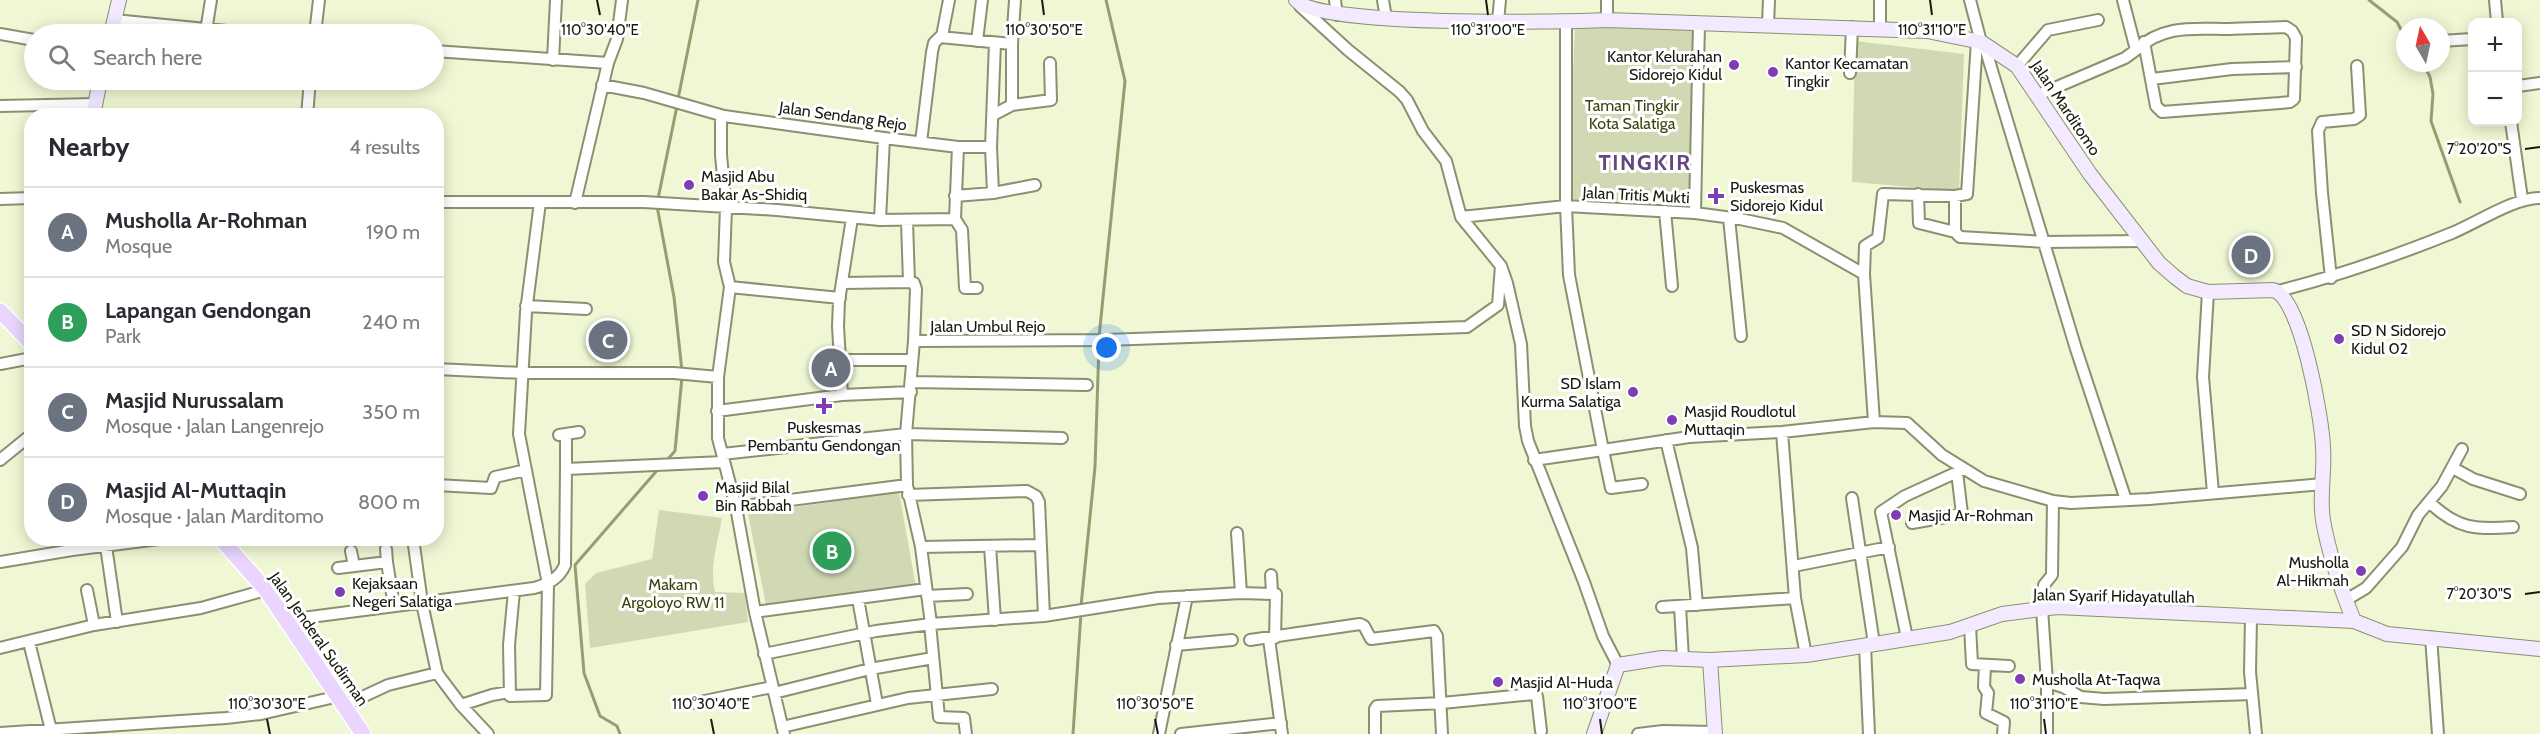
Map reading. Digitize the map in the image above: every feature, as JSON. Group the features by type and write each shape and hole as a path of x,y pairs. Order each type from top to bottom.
{"main road":[{"path":"0,311 24,336"},
{"name":"Jalan Jenderal Sudirman","path":"227,546 266,591 287,620 363,734"}],"street":[{"path":"113,24 119,0"},
{"path":"207,24 211,0"},
{"path":"316,24 319,0"},
{"path":"553,60 556,0"},
{"path":"575,203 602,85 617,39 622,0"},
{"path":"921,142 932,52 934,43 942,36 949,0"},
{"path":"977,41 982,0"},
{"path":"1012,105 1015,0"},
{"path":"1335,0 1337,15"},
{"path":"1383,0 1386,18"},
{"path":"1498,21 1500,0"},
{"path":"1606,0 1606,20"},
{"path":"1768,24 1769,0"},
{"path":"1880,0 1880,28"},
{"path":"1970,0 1980,42 2126,500"},
{"path":"2038,95 2125,58 2140,46 2161,33 2182,28 2286,27 2296,38 2294,99 2280,103 2162,112 2156,106 2152,79 2140,46 2123,0"},
{"path":"2494,0 2496,18"},
{"path":"1298,3 1407,100 1423,131 1446,161 1461,217 1501,266 1521,344 1525,426 1534,460 1584,582 1603,636 1618,665 1594,734"},
{"name":"Jalan Marditomo","path":"1298,3 1337,15 1386,18 1566,22 1606,20 1880,28 1927,31 1980,42 2017,66 2090,174 2159,263 2175,277 2187,286 2208,292 2278,291"},
{"path":"114,20 147,24"},
{"path":"2017,66 2048,30 2098,20"},
{"path":"1566,22 1566,206 1569,275 1610,488 1642,484"},
{"path":"1695,213 1699,23"},
{"path":"1850,73 1852,27"},
{"path":"0,34 24,38"},
{"path":"942,36 1012,44"},
{"path":"2450,40 2468,39"},
{"path":"1874,422 1864,274 1865,246 1878,238 1882,195 1887,193 1955,196 1967,194 1980,42"},
{"path":"993,193 991,147 995,43"},
{"path":"444,52 608,63"},
{"path":"993,115 1012,105 1051,99 1050,63"},
{"path":"2331,278 2318,131 2322,122 2354,119 2360,115 2357,66"},
{"path":"2152,79 2232,69 2296,67"},
{"path":"2522,85 2540,83"},
{"name":"Jalan Sendang Rejo","path":"602,85 644,93 724,116 958,147 991,147"},
{"path":"94,108 98,90"},
{"path":"308,108 309,90"},
{"path":"0,106 47,108"},
{"path":"724,116 721,121 721,155 726,208 724,262 730,287 718,377 718,438 736,507 755,612 783,730 877,704 992,690"},
{"path":"2512,126 2522,200"},
{"path":"880,220 884,138"},
{"path":"958,147 955,219 962,230 965,288 977,288"},
{"path":"955,196 993,193 1035,185"},
{"path":"1918,194 1919,223 1955,232 1960,237 2045,242 2143,241"},
{"path":"1955,196 1955,232"},
{"path":"0,199 24,198"},
{"path":"2278,291 2331,278 2478,222 2522,200 2540,198"},
{"path":"444,202 644,202 777,210 880,220 955,219"},
{"path":"514,591 509,645 510,696 546,695 548,584 519,434 526,306 540,202"},
{"name":"Jalan Tritis Mukti","path":"1461,217 1566,206 1695,213 1783,228 1864,274"},
{"path":"1665,211 1672,286"},
{"path":"843,395 838,326 852,218"},
{"path":"1729,218 1742,336"},
{"path":"907,221 909,282"},
{"name":"Jalan Umbul Rejo","path":"966,734 964,718 940,718 921,547 908,490 906,434 914,341 1106,340 1467,327 1498,304 1501,266"},
{"path":"843,283 914,283 916,289 914,341"},
{"path":"730,287 840,298"},
{"path":"2278,291 2287,299 2298,325 2309,369 2321,429 2323,518 2354,621"},
{"path":"2208,292 2203,377 2212,493"},
{"path":"526,306 586,309"},
{"path":"0,364 24,360"},
{"path":"840,360 912,360"},
{"path":"444,369 523,373 674,373 718,377"},
{"path":"717,411 911,387 1087,385"},
{"path":"1534,460 1666,440 1782,432 1874,422 1907,423 1960,471 1984,481 2054,501 2072,503 2126,500 2323,484"},
{"path":"287,620 514,591 548,584 562,572 565,566 566,468 562,435 579,432"},
{"path":"1782,432 1796,598 1806,655"},
{"path":"566,468 676,464 906,434 1062,438"},
{"path":"0,460 24,440"},
{"path":"1666,440 1692,548 1697,605"},
{"path":"2346,600 2366,588 2402,547 2418,515 2430,503 2453,468 2462,449"},
{"path":"2453,468 2473,479 2520,494"},
{"path":"444,485 491,488 495,477 526,470"},
{"path":"1912,523 1962,514 1960,471"},
{"path":"1907,638 1882,510 1905,496 1960,471"},
{"path":"736,507 908,490 1027,491 1033,493 1039,502 1044,616"},
{"path":"1852,498 1870,645 1869,734"},
{"path":"2047,734 2047,682 2042,609 2044,585 2052,575 2054,501"},
{"path":"2430,503 2444,516 2458,524 2486,529 2513,527"},
{"path":"1237,533 1241,593"},
{"path":"921,547 1041,545"},
{"path":"0,562 106,546 117,622"},
{"path":"414,546 422,603 437,673 461,705 488,734"},
{"path":"990,546 994,620"},
{"path":"1794,566 1888,547"},
{"path":"386,549 394,606"},
{"path":"351,551 354,566"},
{"path":"338,568 387,561"},
{"path":"1271,575 1272,593"},
{"path":"87,590 94,625"},
{"path":"0,648 94,625 201,608 266,591"},
{"path":"755,612 927,593 967,594"},
{"path":"764,654 930,624 1044,616 1188,596 1272,593 1277,597 1272,638 1282,729 1181,734"},
{"path":"1159,734 1188,596"},
{"path":"1662,607 1796,598"},
{"path":"858,599 877,704"},
{"path":"1680,606 1683,659"},
{"name":"Jalan Syarif Hidayatullah","path":"1618,665 1645,660 1710,660 1806,655 1970,626 2002,614 2057,607 2354,621 2387,634 2540,649"},
{"path":"2250,617 2252,694 2256,734"},
{"path":"1250,640 1360,624 1364,626 1372,639 1434,632 1437,636 1442,734"},
{"path":"1970,626 1971,663 2009,666"},
{"path":"2431,637 2438,734"},
{"path":"1176,645 1232,640"},
{"path":"29,642 52,732"},
{"path":"695,703 933,658"},
{"path":"1638,734 1663,731 1715,733 1710,660"},
{"path":"1985,665 1984,687 1988,693 1986,713 2004,722 2003,734"},
{"path":"0,733 52,732 261,714 339,701 388,685 437,673"},
{"path":"2047,682 2063,687 2081,697 2104,699 2252,694"},
{"path":"461,705 510,692"},
{"path":"1375,734 1376,706 1442,704 1536,694 1541,731"},
{"path":"194,721 195,734"}],"green space":[{"name":"Taman Tingkir Kota Salatiga","path":"1575,25 1696,29 1689,203 1568,199"},
{"path":"1855,41 1964,54 1959,191 1852,182"},
{"path":"899,492 916,587 767,610 748,514"},
{"name":"Makam Argoloyo RW 11","path":"659,510 722,518 713,573 715,592 745,593 748,622 590,648 585,584 596,573 652,559"}],"waterway":[{"path":"678,99 698,0"},
{"path":"1099,337 1125,81 1106,0"},
{"path":"2369,0 2396,21"},
{"path":"2428,72 2433,94 2431,121 2460,202"},
{"path":"658,199 677,106"},
{"path":"657,206 674,297 682,371"},
{"path":"1081,606 1095,467 1099,344"},
{"path":"667,460 675,451 682,377"},
{"path":"620,734 617,726 600,716 584,673 575,565 660,467"},
{"path":"1073,734 1081,613"}],"place":[{"name":"Kantor Kelurahan Sidorejo Kidul","path":"1734,65"},
{"name":"Kantor Kecamatan Tingkir","path":"1773,72"},
{"name":"Masjid Abu Bakar As-Shidiq","path":"689,185"},
{"name":"Puskesmas Sidorejo Kidul","path":"1716,196"},
{"name":"Masjid Al-Muttaqin","path":"2251,255"},
{"name":"SD N Sidorejo Kidul 02","path":"2339,339"},
{"name":"Masjid Nurussalam","path":"608,340"},
{"name":"Musholla Ar-Rohman","path":"831,368"},
{"name":"SD Islam Kurma Salatiga","path":"1633,392"},
{"name":"Puskesmas Pembantu Gendongan","path":"824,406"},
{"name":"Masjid Roudlotul Muttaqin","path":"1672,420"},
{"name":"Masjid Bilal Bin Rabbah","path":"703,496"},
{"name":"Masjid Ar-Rohman","path":"1896,515"},
{"name":"Lapangan Gendongan","path":"832,551"},
{"name":"Musholla Al-Hikmah","path":"2361,571"},
{"name":"Kejaksaan Negeri Salatiga","path":"340,592"},
{"name":"Musholla At-Taqwa","path":"2020,679"},
{"name":"Masjid Al-Huda","path":"1498,682"}],"district":[{"name":"TINGKIR","path":"1645,162"}]}
